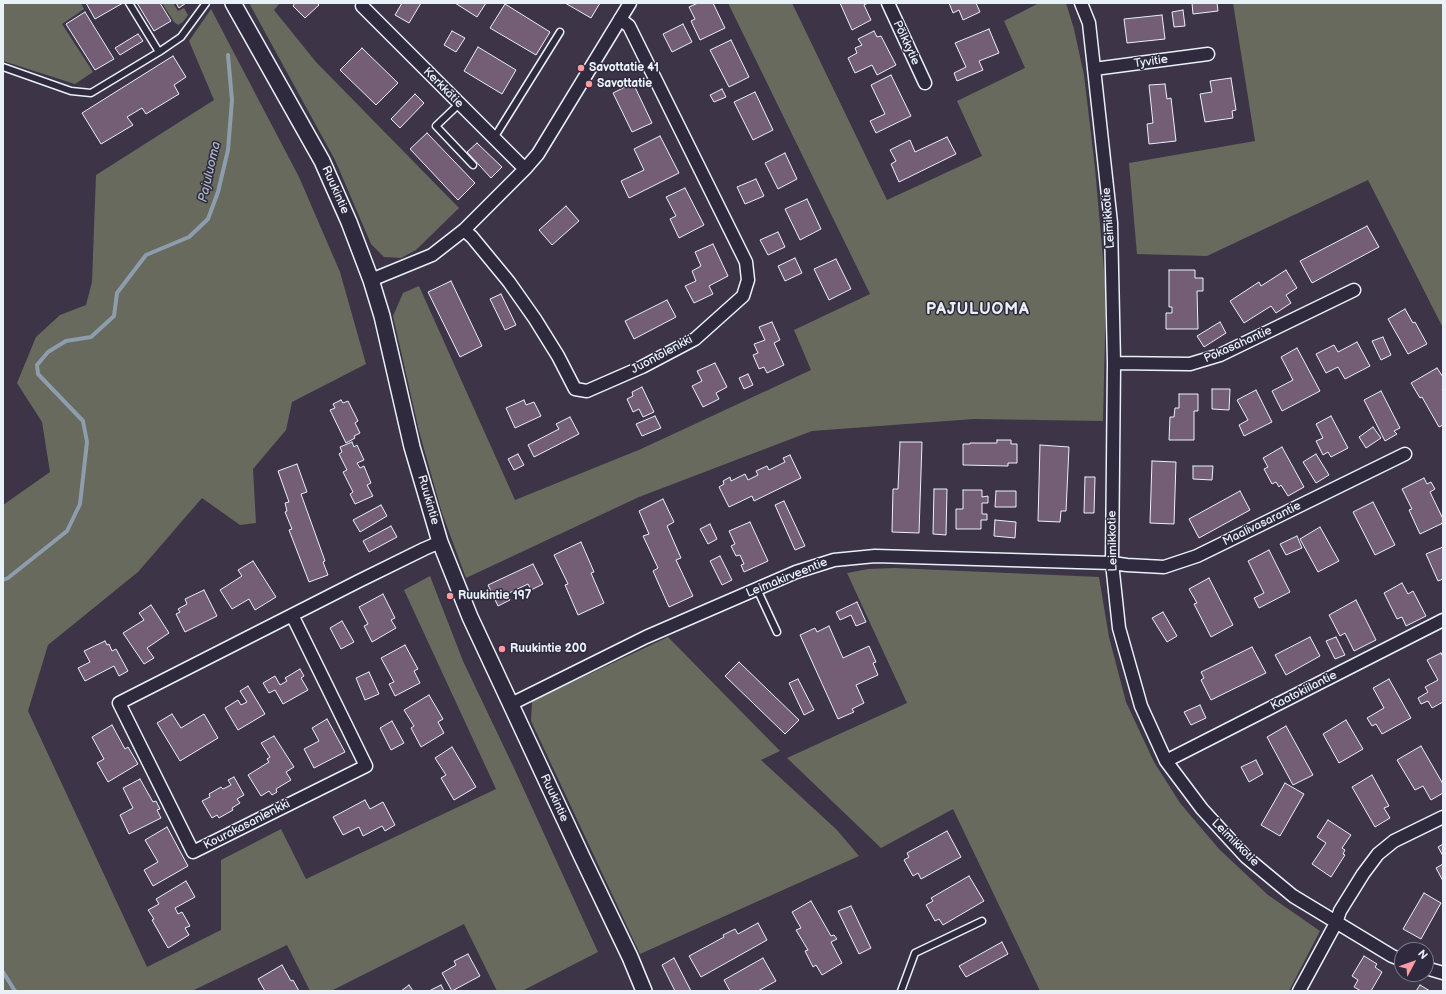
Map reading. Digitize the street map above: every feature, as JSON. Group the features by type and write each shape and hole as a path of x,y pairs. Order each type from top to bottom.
{"street":[{"name":"Ruukintie","path":"233,3 322,160 349,222 371,280 382,316 412,447 440,542 470,617 630,956 644,991"},
{"path":"371,280 432,255 464,230 524,169 538,154 630,3"},
{"name":"Pölkkytie","path":"888,3 925,83"},
{"name":"Leimikkotie","path":"1082,3 1089,23 1112,223 1114,363 1112,563 1119,628 1141,706 1166,761 1202,809 1246,857 1293,896 1394,957"},
{"name":"Kerkkätie","path":"362,6 524,169"},
{"name":"Juontolenkki","path":"464,230 472,237 509,282 535,319 558,356 575,388 587,391 642,367 694,339 743,296 748,280 746,262 629,26 620,19"},
{"name":"Tyvitie","path":"1094,69 1208,54"},
{"name":"Pokasahantie","path":"1114,363 1190,364 1220,355 1354,290"},
{"name":"Maalivasarantie","path":"1112,563 1164,567 1197,556 1405,454"},
{"name":"Kourakasanlenkki","path":"292,616 366,766 193,852 119,703 292,616 440,542"},
{"name":"Leimakirveentie","path":"510,704 646,638 796,572 834,560 875,556 1112,563"},
{"name":"Kaatokiilantie","path":"1166,761 1443,620"},
{"path":"1299,991 1336,923 1340,911 1363,874 1378,854 1394,841 1443,817"}],"lane":[{"path":"129,3 159,52"},
{"path":"3,67 71,91 91,93 181,37 206,3"},
{"path":"494,138 560,32"},
{"path":"459,104 436,126 473,165"},
{"path":"757,589 777,632"},
{"path":"900,991 916,953 982,921"}],"green space":[{"path":"3,3 81,3 84,9 62,24 93,72 75,84 3,61"},
{"path":"162,3 173,3 178,11 184,8 188,15 183,22 178,25 174,22"},
{"path":"249,3 280,3 274,10 316,62 459,208 416,250 401,258 384,257 371,244 335,160"},
{"path":"728,3 792,3 887,200 982,156 957,101 1025,68 1004,21 1039,3 1066,3 1074,29 1084,75 1095,168 1106,293 1103,421 974,419 812,431 639,497 466,578 442,513 419,431 393,316 403,293 419,286 515,500 641,449 811,370 794,330 870,294"},
{"path":"1233,3 1443,3 1443,328 1368,180 1207,256 1137,254 1129,163 1255,141"},
{"path":"211,9 299,177 340,272 366,364 292,402 286,430 253,469 256,523 240,525 202,498 138,572 48,645 28,711 147,967 221,930 221,860 281,829 306,879 496,789 404,590 430,576 463,661 514,768 598,952 522,991 497,991 464,924 331,991 310,991 287,945 192,991 3,991 3,505 50,472 42,422 17,383 36,337 60,315 86,305 92,282 96,175 214,100 189,41"},
{"path":"895,568 1099,577 1109,637 1126,702 1154,762 1180,803 1219,849 1268,895 1320,931 1289,991 1040,991 953,809 881,848 787,758 907,703 847,573 868,569"},
{"path":"668,637 780,751 761,760 837,830 859,856 640,954 531,721 532,701"}],"building":[{"path":"86,3 123,3 95,19"},
{"path":"137,3 160,3 171,21 154,31"},
{"path":"176,3 186,3 179,8"},
{"path":"295,3 317,3 319,5 305,18 293,6"},
{"path":"402,3 421,3 409,23 395,15"},
{"path":"455,3 486,3 477,17"},
{"path":"565,3 600,3 591,18"},
{"path":"698,3 713,3 725,28 700,40 691,21 695,19 689,7"},
{"path":"840,3 868,3 864,5 871,20 852,30"},
{"path":"949,3 976,3 980,12 963,20 959,10 953,13"},
{"path":"1192,3 1217,3 1218,11 1193,14"},
{"path":"505,4 550,32 536,55 490,28"},
{"path":"1183,10 1185,26 1174,27 1172,12"},
{"path":"85,12 114,59 95,70 66,24"},
{"path":"1162,15 1165,39 1127,43 1124,19"},
{"path":"683,24 692,42 672,52 663,34"},
{"path":"989,29 999,53 979,61 983,70 957,81 954,73 966,67 955,43"},
{"path":"452,31 465,38 456,52 444,45"},
{"path":"874,31 877,37 881,36 896,65 877,75 872,65 855,73 848,58 857,53 855,48 862,45 858,39"},
{"path":"138,34 143,41 120,55 115,48"},
{"path":"731,40 749,77 729,87 710,50"},
{"path":"478,47 516,70 502,94 464,71"},
{"path":"362,48 398,83 376,105 340,70"},
{"path":"173,56 186,77 174,85 179,94 146,114 142,108 127,117 133,125 101,144 82,113"},
{"path":"891,75 911,116 876,133 870,121 885,114 871,85"},
{"path":"1231,78 1236,110 1232,111 1233,118 1205,122 1200,94 1212,92 1210,81"},
{"path":"633,83 652,123 632,132 613,93"},
{"path":"1165,84 1167,99 1171,98 1176,141 1149,144 1147,124 1153,123 1149,85"},
{"path":"722,89 726,97 714,102 710,95"},
{"path":"755,92 773,130 753,140 734,102"},
{"path":"415,94 424,103 400,128 391,119"},
{"path":"427,133 475,183 458,200 410,149"},
{"path":"660,136 679,173 629,198 621,181 644,170 634,149"},
{"path":"947,137 956,154 899,182 891,164 896,161 890,150 910,140 915,152"},
{"path":"477,143 502,167 491,178 467,152"},
{"path":"785,153 797,179 778,189 765,163"},
{"path":"756,179 764,196 745,204 737,187"},
{"path":"685,188 704,225 679,238 670,219 676,216 666,197"},
{"path":"807,199 821,229 800,240 785,209"},
{"path":"566,206 579,221 552,245 539,230"},
{"path":"1367,226 1379,247 1312,283 1300,261"},
{"path":"778,232 785,247 768,255 760,240"},
{"path":"713,244 728,276 709,286 713,294 694,303 685,286 696,281 692,271 701,266 695,252"},
{"path":"795,258 802,273 785,281 778,266"},
{"path":"836,259 851,289 829,300 814,269"},
{"path":"1169,270 1195,270 1195,278 1203,278 1203,291 1197,291 1198,329 1166,329 1166,313 1172,313 1172,307 1169,307"},
{"path":"1286,270 1297,288 1286,295 1291,303 1276,313 1271,306 1244,323 1230,301 1259,282 1261,286"},
{"path":"451,281 482,346 460,357 428,292"},
{"path":"501,294 516,325 505,330 490,299"},
{"path":"667,300 676,317 634,339 625,321"},
{"path":"1405,309 1413,323 1415,322 1427,344 1408,354 1388,319"},
{"path":"772,322 780,340 774,343 784,365 767,373 764,367 759,369 753,355 758,353 754,344 765,340 759,327"},
{"path":"1220,322 1226,333 1204,347 1197,336"},
{"path":"1383,337 1391,355 1381,360 1372,341"},
{"path":"1357,342 1370,366 1345,379 1338,367 1326,373 1316,354 1334,345 1338,352"},
{"path":"1297,348 1320,391 1282,411 1272,391 1293,380 1281,357"},
{"path":"715,363 727,387 716,393 719,399 703,407 692,386 702,381 697,371"},
{"path":"1437,368 1443,377 1443,425 1439,427 1422,397 1420,398 1411,383"},
{"path":"748,374 753,385 744,389 739,378"},
{"path":"642,387 654,412 643,417 639,409 633,412 627,399 633,396 632,392"},
{"path":"1212,389 1230,389 1229,410 1212,409"},
{"path":"1256,390 1272,422 1244,436 1239,425 1248,420 1237,400"},
{"path":"1381,391 1400,428 1394,431 1397,434 1385,441 1364,400"},
{"path":"1179,394 1198,394 1198,411 1194,411 1194,440 1169,440 1170,417 1174,417 1175,408 1179,408"},
{"path":"341,400 343,403 348,401 358,421 355,423 360,433 346,443 330,410 335,408 333,404"},
{"path":"524,400 526,405 534,402 541,416 515,428 506,408"},
{"path":"655,416 661,428 642,436 636,424"},
{"path":"1331,416 1348,448 1331,457 1328,452 1323,455 1316,441 1323,438 1316,424"},
{"path":"570,417 579,434 534,457 528,445 559,429 556,424"},
{"path":"1373,427 1381,438 1366,448 1359,437"},
{"path":"997,440 1011,440 1011,444 1017,444 1017,463 1008,463 1008,466 963,465 963,444 997,443"},
{"path":"352,442 354,447 357,445 364,460 357,463 360,468 364,466 371,483 367,485 373,496 355,504 350,494 353,492 343,472 347,470 339,454 342,452 340,447"},
{"path":"900,442 922,442 919,533 892,532 893,489 898,489"},
{"path":"1040,445 1069,447 1066,511 1061,511 1060,522 1038,521"},
{"path":"1282,447 1304,487 1288,496 1281,485 1279,487 1276,482 1272,484 1264,469 1268,467 1263,458"},
{"path":"518,454 524,465 514,470 508,459"},
{"path":"1316,454 1329,475 1316,483 1303,462"},
{"path":"790,455 801,478 754,501 752,496 729,507 719,487 724,484 723,481 730,477 731,481 745,474 748,480 758,475 756,471 767,466 769,470 785,462 783,458"},
{"path":"1152,461 1176,462 1174,524 1150,523"},
{"path":"297,464 307,492 301,494 325,561 323,562 328,575 309,582 289,530 292,529 285,512 287,511 285,503 289,502 278,471"},
{"path":"1193,466 1213,466 1212,480 1193,479"},
{"path":"1085,477 1095,477 1094,513 1084,513"},
{"path":"1424,478 1427,484 1431,482 1435,489 1430,492 1443,519 1443,523 1420,534 1409,510 1412,509 1402,489"},
{"path":"934,489 947,489 946,535 933,534"},
{"path":"963,490 982,490 982,497 988,496 988,503 982,503 982,514 987,514 987,520 981,520 981,529 956,529 956,509 963,509"},
{"path":"996,491 1016,491 1016,507 995,507"},
{"path":"1240,491 1250,510 1199,538 1189,519"},
{"path":"663,499 674,522 667,526 681,558 676,560 693,596 669,607 653,571 658,568 643,536 649,534 639,511"},
{"path":"784,501 805,546 795,550 775,505"},
{"path":"1373,502 1395,545 1375,555 1353,512"},
{"path":"381,505 387,516 360,532 353,520"},
{"path":"995,520 1016,522 1015,538 994,536"},
{"path":"750,522 768,561 744,572 741,565 744,564 740,555 736,556 731,546 735,544 729,531"},
{"path":"710,524 717,539 708,544 700,529"},
{"path":"391,526 397,537 369,552 363,541"},
{"path":"1320,527 1339,561 1318,572 1300,539"},
{"path":"1297,536 1302,548 1286,555 1280,544"},
{"path":"581,542 594,572 591,573 604,603 578,615 565,585 568,584 554,555"},
{"path":"1443,547 1443,579 1438,581 1426,554"},
{"path":"1269,550 1290,592 1259,608 1254,598 1264,593 1248,561"},
{"path":"720,556 732,580 722,585 710,561"},
{"path":"253,561 276,597 255,610 249,599 232,609 220,590 242,576 238,570"},
{"path":"533,564 543,584 531,590 528,584 507,594 510,600 498,606 488,585"},
{"path":"1209,578 1233,625 1211,637 1194,604 1197,603 1189,589"},
{"path":"1402,583 1408,594 1413,591 1426,616 1406,626 1402,617 1397,619 1384,593"},
{"path":"204,590 217,616 185,632 176,614 180,612 178,609 187,604 185,599"},
{"path":"383,594 395,618 391,620 396,628 372,642 364,626 368,624 359,607"},
{"path":"1356,600 1376,640 1354,651 1345,633 1340,636 1329,615"},
{"path":"857,602 866,622 856,626 851,615 840,620 836,612"},
{"path":"151,605 169,633 147,648 154,658 144,664 123,633 144,620 139,613"},
{"path":"1163,612 1177,636 1167,642 1152,618"},
{"path":"342,621 354,642 341,649 330,628"},
{"path":"829,626 843,658 869,646 876,662 873,663 878,675 856,685 864,703 852,709 854,712 838,719 800,635 815,628 817,632"},
{"path":"1310,637 1320,656 1286,675 1275,655"},
{"path":"1336,637 1345,655 1335,659 1326,641"},
{"path":"105,641 107,645 109,644 112,651 116,649 128,671 119,676 114,666 85,681 78,668 90,662 84,651"},
{"path":"405,645 418,669 414,671 420,683 395,696 389,684 394,682 381,658"},
{"path":"1252,647 1266,673 1211,700 1201,680 1204,678 1201,672"},
{"path":"1441,653 1443,657 1443,702 1432,708 1428,701 1421,704 1418,698 1428,692 1425,687 1438,680 1427,660"},
{"path":"739,662 799,720 785,734 725,676"},
{"path":"300,669 304,676 301,678 308,690 283,704 275,690 269,693 263,683 275,676 280,685 287,681 285,678"},
{"path":"369,672 379,694 365,700 356,678"},
{"path":"798,679 814,710 804,715 789,683"},
{"path":"1389,679 1411,718 1382,734 1376,724 1372,726 1367,718 1384,708 1373,688"},
{"path":"248,686 265,714 238,730 225,708 238,700 241,705 247,702 240,691"},
{"path":"429,695 443,719 438,722 444,733 421,747 411,728 414,726 404,710"},
{"path":"1200,705 1206,718 1191,725 1184,712"},
{"path":"172,714 181,728 204,714 218,738 180,761 157,723"},
{"path":"327,719 345,752 314,768 304,749 319,741 312,728"},
{"path":"1346,720 1363,749 1339,763 1323,734"},
{"path":"392,721 404,743 391,750 380,728"},
{"path":"112,725 125,749 128,747 138,764 108,782 97,763 104,759 92,737"},
{"path":"1286,726 1313,775 1293,785 1267,737"},
{"path":"274,736 294,767 286,772 291,780 276,789 277,792 272,795 269,791 261,796 248,775 269,762 267,759 270,757 261,743"},
{"path":"1421,746 1443,784 1443,793 1431,800 1423,786 1415,790 1397,760"},
{"path":"452,747 476,787 454,800 441,778 446,775 435,758"},
{"path":"1256,760 1263,774 1249,782 1241,767"},
{"path":"1372,775 1389,806 1384,808 1390,818 1375,827 1352,787"},
{"path":"234,777 244,795 237,799 240,803 232,808 233,810 219,818 217,815 212,818 202,801 210,797 209,794 221,787 223,789 231,785 228,780"},
{"path":"140,779 153,802 156,801 160,809 157,810 161,818 129,834 120,815 133,808 123,788"},
{"path":"1285,783 1304,794 1280,836 1261,825"},
{"path":"365,800 370,809 383,802 395,825 385,831 382,826 363,836 359,827 343,835 333,817"},
{"path":"1328,820 1351,835 1342,848 1345,850 1343,854 1345,855 1331,877 1312,864 1326,843 1317,837"},
{"path":"167,827 188,866 153,886 144,870 158,862 145,840"},
{"path":"947,831 961,857 921,879 918,873 913,876 904,860 909,857 907,853"},
{"path":"1443,844 1443,856 1438,847"},
{"path":"1443,864 1443,881 1436,868"},
{"path":"969,876 984,901 943,925 939,919 935,921 926,905 933,901 931,898"},
{"path":"186,881 195,897 175,908 178,914 182,912 190,926 185,928 189,935 168,948 148,910 159,904 156,899"},
{"path":"1424,893 1441,903 1421,939 1403,929"},
{"path":"811,901 831,936 834,935 837,939 831,942 842,963 822,975 816,965 813,967 805,951 808,950 796,930 801,928 792,912"},
{"path":"851,906 871,948 859,954 838,911"},
{"path":"758,923 767,940 701,977 689,956 724,937 723,935 735,929 738,934"},
{"path":"1002,942 1008,954 966,977 959,966"},
{"path":"468,954 480,976 452,991 442,973 456,965 454,961"},
{"path":"1364,956 1377,964 1375,967 1382,972 1371,991 1361,991 1354,987 1358,980 1352,976"},
{"path":"674,958 691,991 675,991 662,965"},
{"path":"763,958 776,981 758,991 730,991 724,980"},
{"path":"282,965 291,981 293,980 299,991 265,991 258,979"},
{"path":"409,985 413,991 401,991"},
{"path":"441,985 444,991 429,991"},
{"path":"1420,985 1430,991 1416,991"}],"waterway":[{"name":"Pajuluoma","path":"3,580 8,578 67,531 80,504 87,442 83,421 38,374 37,365 48,352 66,341 91,337 114,316 117,293 146,255 189,237 208,219 218,192 228,150 232,100 228,55"},
{"name":"Pajuluoma","path":"3,972 15,991"}],"place":[{"name":"Savottatie 41","path":"581,68"},
{"name":"Savottatie","path":"589,84"},
{"name":"Ruukintie 197","path":"450,596"},
{"name":"Ruukintie 200","path":"502,649"}],"district":[{"name":"PAJULUOMA","path":"978,310"}]}
